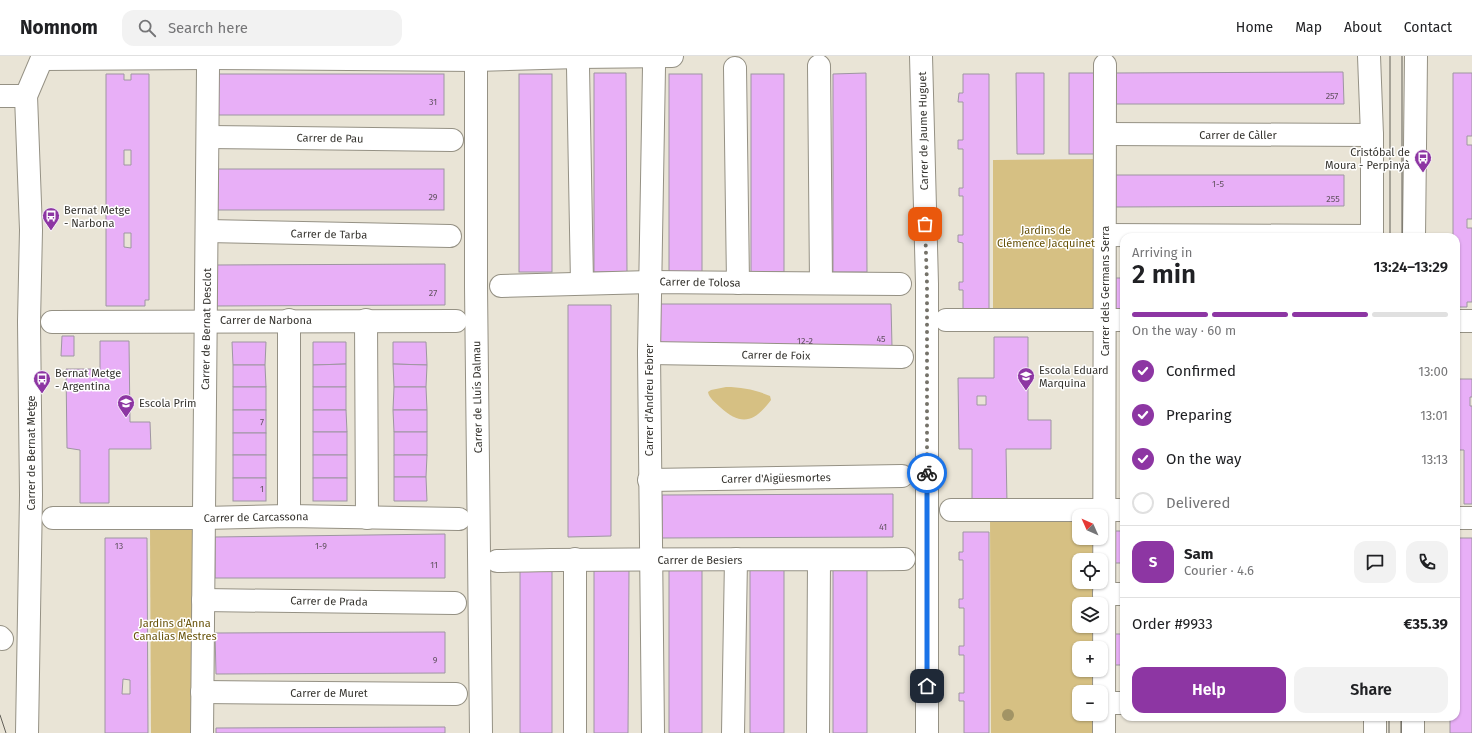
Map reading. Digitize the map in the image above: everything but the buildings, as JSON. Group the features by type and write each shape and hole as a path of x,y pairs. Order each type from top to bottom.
{"street":[{"name":"Carrer de Jaume Huguet","path":"921,56 927,284 927,733"},
{"path":"1370,56 1372,233"},
{"path":"1414,233 1416,56"},
{"path":"43,57 476,60 578,57 663,61"},
{"name":"Carrer de Bernat Metge","path":"27,733 31,482 31,230 26,96 43,57"},
{"name":"Carrer de Lluís Dalmau","path":"476,60 476,286 481,733"},
{"name":"Carrer d'Andreu Febrer","path":"653,733 652,560 649,480 649,353 651,282 663,61"},
{"path":"819,66 821,283"},
{"name":"Carrer dels Germans Serra","path":"1104,733 1114,703 1114,320 1105,235 1105,66"},
{"path":"578,67 582,283"},
{"name":"Carrer de Bernat Desclot","path":"202,733 208,68"},
{"path":"735,68 738,283"},
{"path":"0,96 26,96"},
{"name":"Carrer de Càller","path":"1105,134 1372,135"},
{"name":"Carrer de Pau","path":"208,137 452,140"},
{"name":"Carrer de Tarba","path":"207,231 450,236"},
{"path":"1105,235 1120,235"},
{"name":"Carrer de Tolosa","path":"501,286 651,282 900,284"},
{"path":"289,320 289,516"},
{"name":"Carrer de Narbona","path":"52,322 289,320 456,321"},
{"path":"366,320 367,518"},
{"path":"946,320 1114,320"},
{"path":"1460,321 1472,321"},
{"name":"Carrer de Foix","path":"649,353 902,357"},
{"name":"Carrer d'Aigüesmortes","path":"649,480 902,476"},
{"path":"951,510 1114,510"},
{"name":"Carrer de Carcassona","path":"53,518 204,518 289,516 459,519"},
{"path":"1460,518 1472,518"},
{"path":"575,559 575,733"},
{"name":"Carrer de Besiers","path":"497,561 575,559 904,559"},
{"path":"733,733 736,560"},
{"path":"818,733 819,560"},
{"name":"Carrer de Prada","path":"203,600 456,603"},
{"name":"Carrer de Muret","path":"202,692 456,694"},
{"path":"1375,721 1375,733"},
{"path":"1413,721 1413,733"}],"green space":[{"name":"Jardins de Clémence Jacquinet","path":"1099,159 1100,312 993,312 993,160"},
{"path":"726,387 754,391 770,396 771,400 765,408 753,417 741,419 734,417 712,400 708,392"},
{"path":"1072,516 1072,545 1098,545 1098,553 1072,553 1072,589 1099,589 1099,597 1072,597 1072,633 1099,633 1099,641 1072,641 1072,677 1099,677 1099,685 1072,685 1072,721 1099,721 1099,733 991,733 990,517"},
{"name":"Jardins d'Anna Canalias Mestres","path":"150,526 200,526 200,733 151,733"}],"tram line":[{"path":"1390,56 1390,233"},
{"path":"1402,56 1402,233"},
{"path":"0,715 6,733"},
{"path":"1389,721 1389,733"},
{"path":"1401,721 1401,733"}],"way so far":[{"path":"925,224 927,284 927,473"}],"place":[{"name":"Cristóbal de Moura - Perpinyà","path":"1423,173"},
{"name":"Bernat Metge - Narbona","path":"51,231"},
{"name":"Escola Eduard Marquina","path":"1026,391"},
{"name":"Bernat Metge - Argentina","path":"42,394"},
{"name":"Escola Prim","path":"126,418"}],"route":[{"path":"927,473 927,686"}]}
